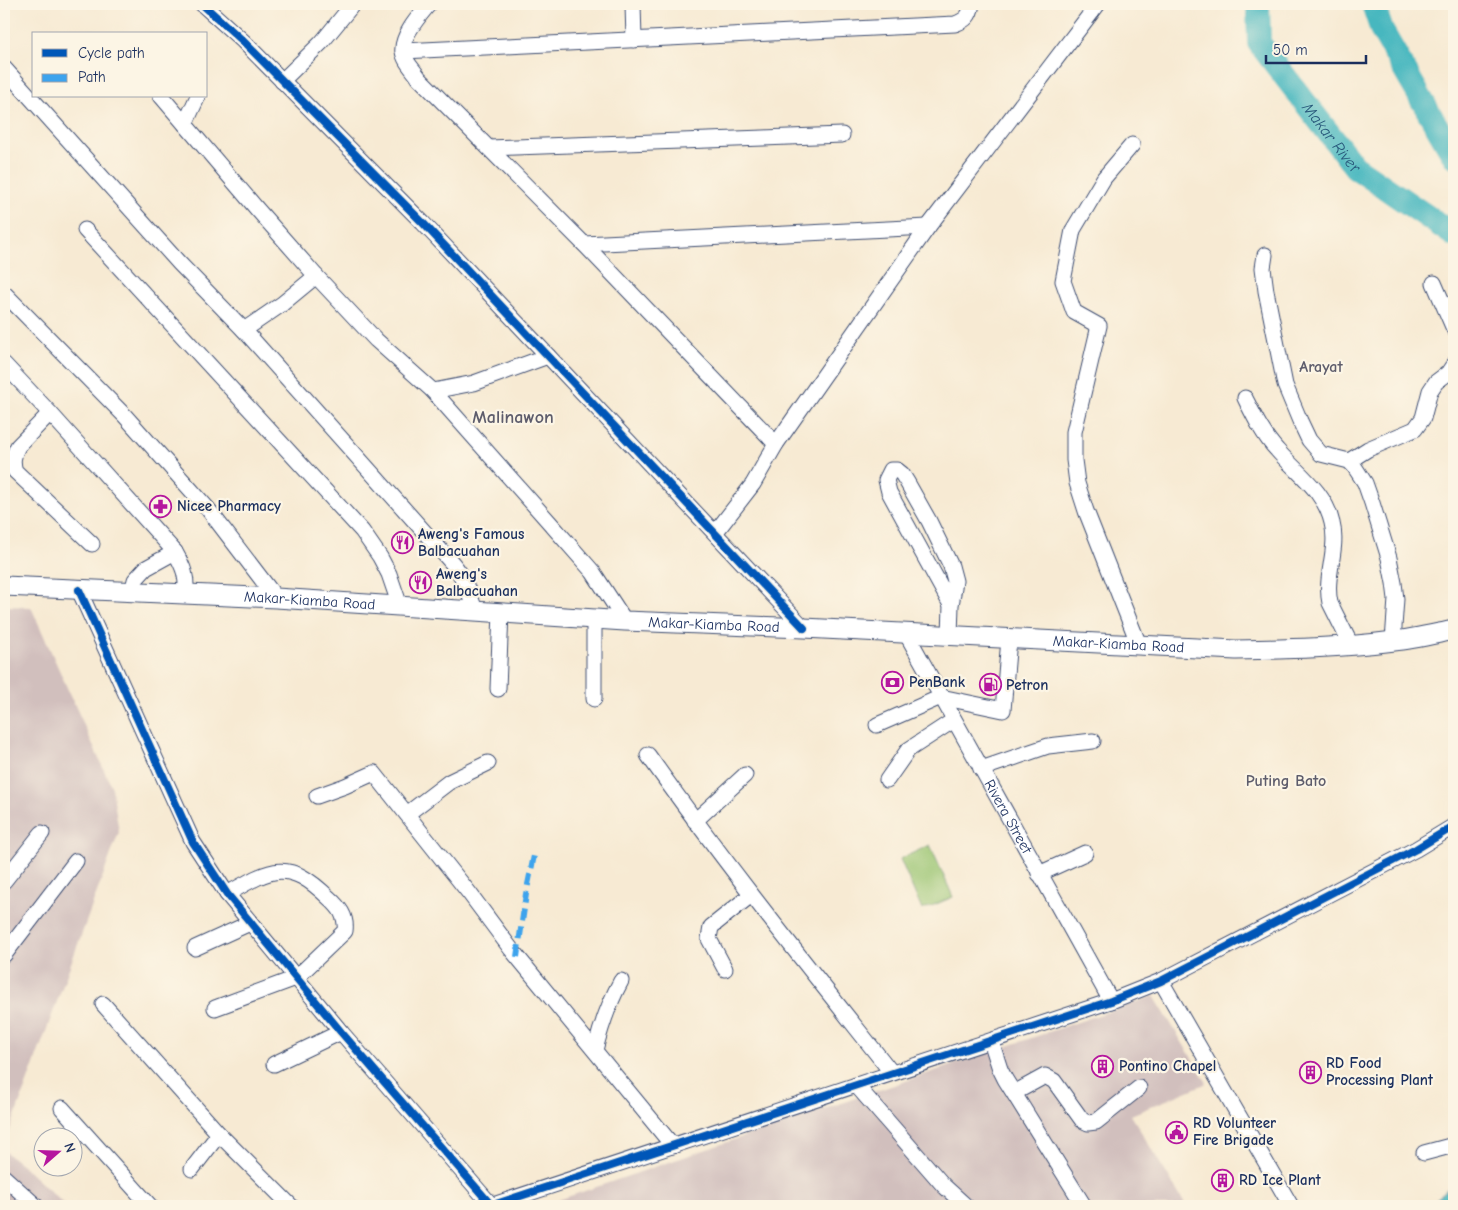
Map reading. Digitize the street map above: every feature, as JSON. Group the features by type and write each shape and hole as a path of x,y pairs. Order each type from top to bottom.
{"main road":[{"name":"Makar-Kiamba Road","path":"4,586 276,598 625,621 1236,650 1296,649 1351,645 1393,641 1454,630"}],"street":[{"path":"202,4 243,41 423,223 804,628"},
{"path":"429,4 407,33 403,51 419,78 584,244 776,444"},
{"path":"633,4 634,40"},
{"path":"403,51 955,24 970,15 972,4"},
{"path":"715,533 753,484 776,444 928,227 1098,4"},
{"path":"282,81 322,42 347,6"},
{"path":"4,68 173,256 244,330 461,574 475,610"},
{"path":"163,98 316,276 376,340 433,391 550,523 593,572 625,621"},
{"path":"185,124 197,98"},
{"path":"489,148 842,135"},
{"path":"1132,146 1104,178 1073,230 1063,281 1074,312 1099,326 1074,432 1074,460 1077,484 1139,645"},
{"path":"584,244 928,227"},
{"path":"85,230 362,532 380,556 400,606"},
{"path":"1265,255 1263,268 1266,291 1285,385 1300,421 1309,440 1321,454 1349,460 1365,482 1389,558 1396,598 1393,641"},
{"path":"244,330 282,304 316,276"},
{"path":"1434,283 1454,329"},
{"path":"4,293 125,416 208,509 276,598"},
{"path":"433,391 483,380 548,356"},
{"path":"4,364 175,552 187,580 186,594"},
{"path":"1349,460 1368,449 1415,429 1424,418 1430,391 1454,364"},
{"path":"1245,398 1263,432 1276,450 1315,489 1324,501 1333,524 1335,542 1329,573 1328,596 1351,645"},
{"path":"50,413 18,446 12,462 16,471 92,544"},
{"path":"950,636 951,605 955,581 951,566 929,521 902,474 897,470 891,470 886,480 889,492 951,605"},
{"path":"132,592 136,580 146,568 175,552"},
{"path":"79,590 193,842 227,894 341,1032 491,1206 1110,1002 1161,981 1416,849 1454,826"},
{"path":"498,689 501,612"},
{"path":"594,619 594,699"},
{"name":"Rivera Street","path":"906,633 1110,1002"},
{"path":"877,724 941,697 1003,710 1009,639"},
{"path":"887,780 908,750 954,720"},
{"path":"981,769 1048,746 1093,741"},
{"path":"648,755 751,895 892,1073"},
{"path":"407,814 449,782 488,763"},
{"path":"317,796 374,773 511,949 673,1146"},
{"path":"695,821 745,775"},
{"path":"4,881 42,833"},
{"path":"1039,874 1085,853"},
{"path":"4,956 76,861"},
{"path":"215,1008 296,978 345,931 346,923 343,914 336,904 316,885 298,874 287,871 270,872 227,894"},
{"path":"725,969 708,939 711,927 751,895"},
{"path":"195,948 250,923"},
{"path":"595,1050 605,1014 621,981"},
{"path":"1161,981 1291,1206"},
{"path":"103,1004 219,1134 291,1206"},
{"path":"274,1064 341,1032"},
{"path":"991,1040 1000,1069 1084,1206"},
{"path":"1014,1093 1045,1076 1054,1081 1082,1120 1088,1123 1096,1122 1139,1088"},
{"path":"856,1085 944,1186 966,1206"},
{"path":"62,1108 150,1206"},
{"path":"192,1169 219,1134"},
{"path":"1424,1152 1454,1145"},
{"path":"4,1177 36,1206"}],"shaded area":[{"path":"4,606 31,607 112,788 119,832 4,1146"},
{"path":"1154,996 1207,1083 1131,1115 1186,1206 541,1206"},
{"path":"4,1151 32,1174 32,1178 36,1178 66,1206 4,1206"}],"green space":[{"path":"930,845 953,897 922,910 900,859"}],"water":[{"path":"1454,1184 1454,1206 1428,1206"}],"waterway":[{"name":"Makar River","path":"1258,4 1259,43 1355,167 1454,235"},
{"path":"1373,4 1382,31 1454,156"}],"marked path":[{"path":"517,957 526,894 535,851"}],"cycle path":[{"path":"202,4 243,41 423,223 804,628"},
{"path":"79,590 193,842 227,894 341,1032 492,1206"},
{"path":"490,1206 1111,1001 1161,981 1416,849 1454,826"}],"place":[{"name":"Nicee Pharmacy","path":"161,506"},
{"name":"Aweng's Famous Balbacuahan","path":"402,543"},
{"name":"Aweng's Balbacuahan","path":"420,583"},
{"name":"PenBank","path":"893,682"},
{"name":"Petron","path":"990,685"},
{"name":"Pontino Chapel","path":"1103,1066"},
{"name":"RD Food Processing Plant","path":"1310,1072"},
{"name":"RD Volunteer Fire Brigade","path":"1177,1132"},
{"name":"RD Ice Plant","path":"1223,1180"}],"district":[{"name":"Arayat","path":"1321,366"},
{"name":"Malinawon","path":"513,417"},
{"name":"Puting Bato","path":"1286,780"}]}
